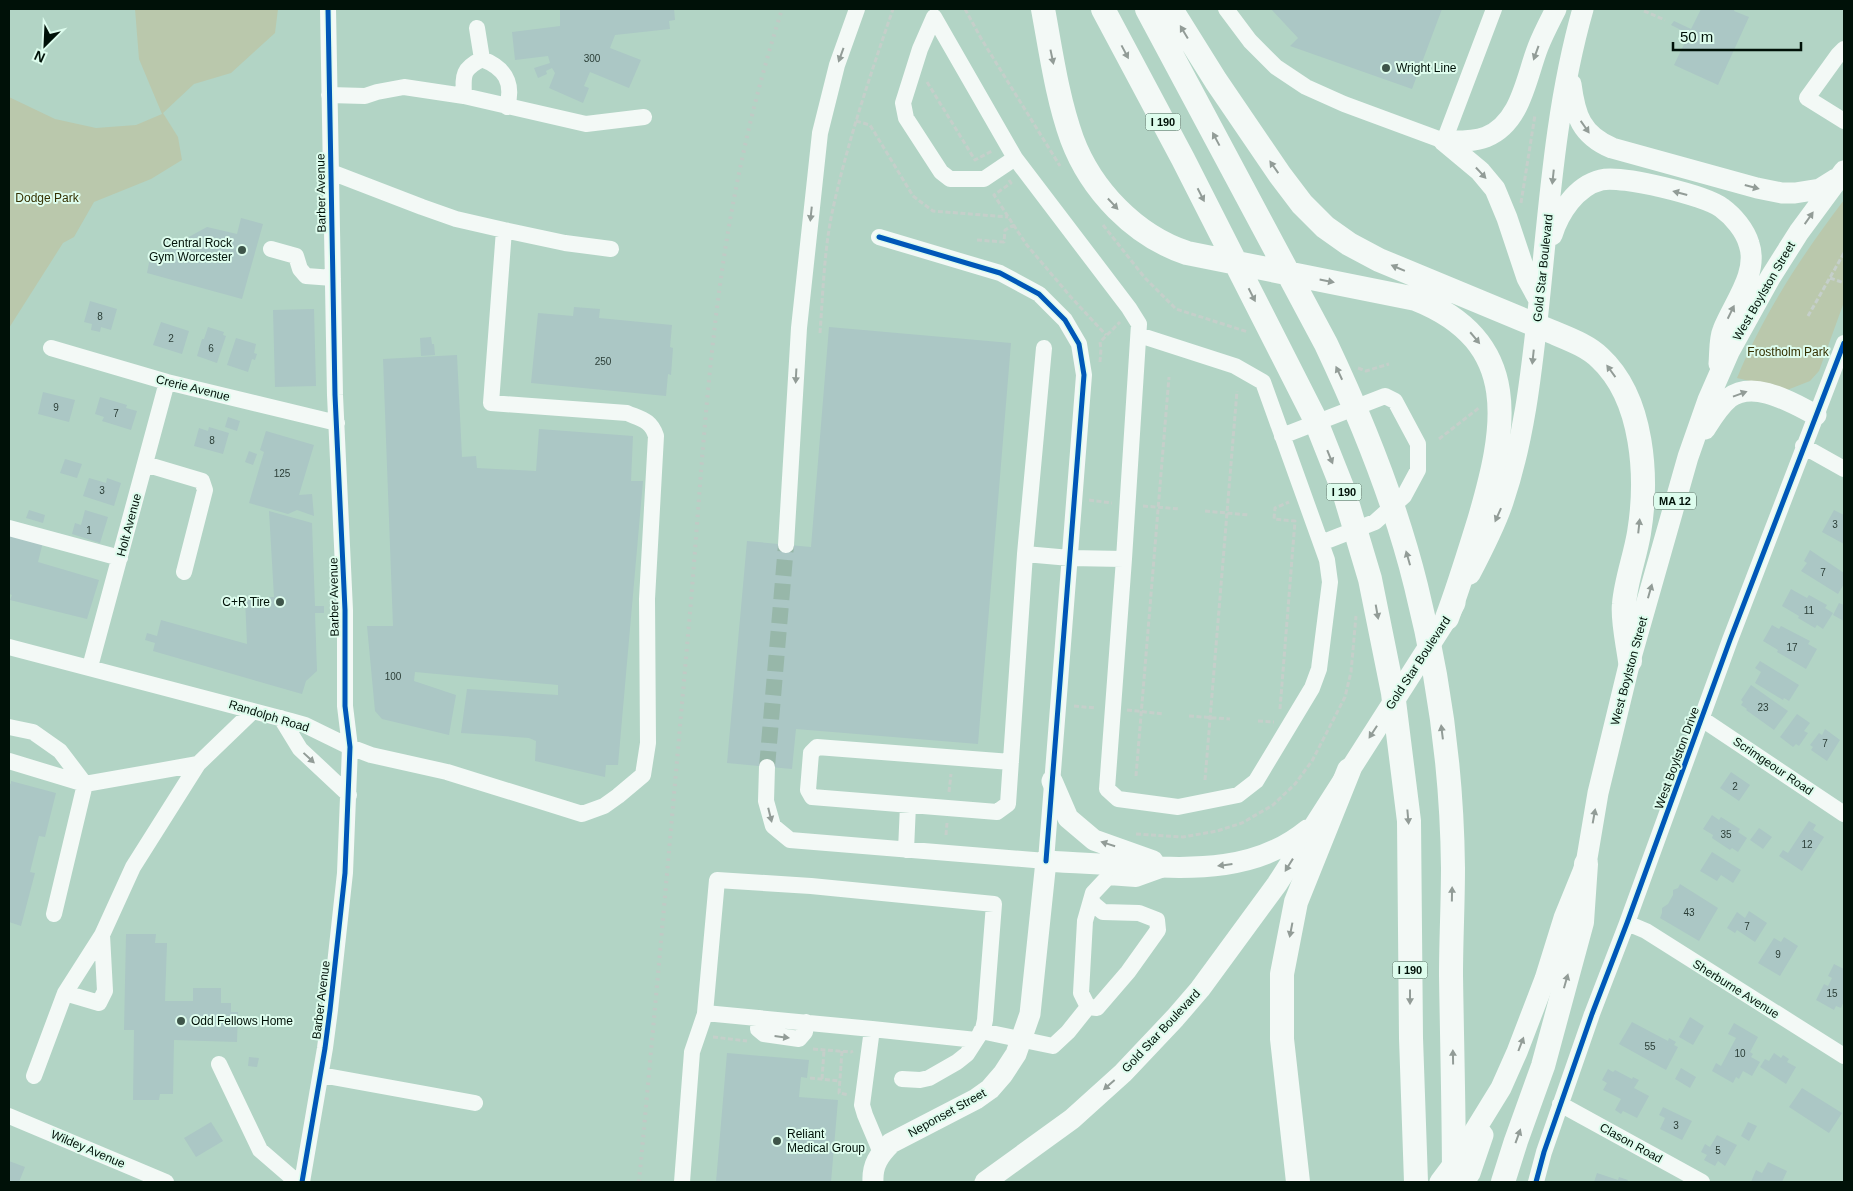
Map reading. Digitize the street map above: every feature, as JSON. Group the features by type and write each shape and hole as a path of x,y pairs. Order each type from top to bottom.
{"highway":[{"path":"1043,9 1064,114 1077,151 1090,174 1108,198 1145,232 1160,242 1187,253 1416,299 1441,310 1453,318 1470,332 1484,349 1499,390 1498,437 1487,491 1465,569 1447,618"},
{"name":"I 190","path":"1102,9 1222,236 1315,419 1344,492 1370,580 1390,671 1403,769 1410,847 1410,1038 1416,1176"},
{"path":"1147,9 1326,344 1393,506 1416,586 1440,708 1450,795 1453,867 1451,974 1454,1182"},
{"path":"1171,9 1237,113 1280,175 1314,217 1337,236 1359,250 1575,343 1600,357 1620,385 1632,414 1643,455 1643,488 1639,532 1624,605 1630,661"},
{"path":"1298,1182 1282,1039 1282,974 1296,902 1349,770"},
{"path":"1502,1182 1543,1066 1582,922 1586,864"},
{"path":"1282,1039 1298,1122 1313,1182"}],"main road":[{"path":"1444,141 1467,141 1486,137 1504,126 1517,107 1538,46 1556,9"},
{"name":"Gold Star Boulevard","path":"985,1182 1072,1119 1123,1072 1175,1018 1222,961 1277,884 1447,618 1481,552 1499,514 1525,418 1559,123 1583,9"},
{"path":"1570,64 1576,111 1585,129 1604,144 1757,188 1782,193 1820,189 1842,174"},
{"path":"1444,141 1480,171 1495,189 1508,218 1527,278 1539,300"},
{"name":"West Boylston Street","path":"1440,1182 1458,1158 1501,1088 1545,979 1564,918 1586,864 1598,793 1630,661 1688,457 1718,376 1746,320 1770,278 1799,232 1842,174"},
{"path":"1544,256 1555,226 1563,211 1578,194 1600,180 1612,179 1642,182 1709,200 1721,207 1738,225 1749,243 1751,252 1747,276 1722,332 1718,376"},
{"path":"1688,457 1720,407 1734,394 1743,391 1759,390 1816,415"},
{"path":"1052,781 1068,818 1094,840 1170,867"},
{"path":"1046,861 1170,867 1208,867 1244,862 1280,848 1315,823"},
{"name":"Neponset Street","path":"881,1153 891,1142 976,1099 990,1089 1016,1054 1030,1014 1046,861"},
{"path":"1464,1182 1470,1173 1501,1088"},
{"path":"1010,1182 1045,1138"},
{"path":"873,1182 872,1172 881,1153"}],"street":[{"name":"Barber Avenue","path":"302,1182 330,1010 345,873 349,795 350,747 345,706 346,610 337,423 328,9"},
{"path":"786,545 799,328 820,133 837,65 857,9"},
{"path":"1226,9 1250,41 1276,67 1306,87 1344,104 1444,141 1494,9"},
{"path":"933,13 903,103 906,118 941,172 950,179 984,179 1015,158"},
{"path":"933,13 1015,158 1129,308 1139,324 1107,789 1118,799 1178,807 1238,795 1256,781 1312,688 1319,668 1330,582 1327,560 1263,382 1235,366 1139,335"},
{"path":"477,28 482,59"},
{"path":"1844,49 1807,98 1844,121"},
{"path":"464,96 464,76 469,66 482,59 496,64 508,80 511,94 507,107"},
{"path":"329,95 365,96 404,87 464,96 586,124 644,117"},
{"path":"331,172 422,208 456,219 564,243 611,249"},
{"name":"Randolph Road","path":"9,647 281,718 305,725 371,755 447,772 582,814 604,806 643,775 648,743 647,599 656,436 653,426 627,413 491,403 504,230"},
{"path":"767,767 766,801 773,826 790,840 1046,861 1084,375 1078,344 1065,320 1039,294 1000,273 879,237"},
{"path":"271,249 296,256 300,269 306,276 333,278"},
{"name":"West Boylston Drive","path":"1536,1182 1560,1104 1592,1014 1628,922 1730,640 1844,343"},
{"name":"Crerie Avenue","path":"51,348 167,382 337,423"},
{"path":"1011,762 817,747 810,753 808,790 812,797 997,812 1008,804 1011,762 1025,554 1044,348"},
{"name":"Holt Avenue","path":"90,667 167,382"},
{"path":"1282,436 1385,396 1395,401 1418,444 1418,470 1404,496 1375,522 1321,543"},
{"path":"1803,446 1844,470"},
{"path":"145,464 202,481 204,485 205,490 184,572"},
{"path":"9,528 120,558"},
{"path":"1025,554 1070,558 1124,559"},
{"path":"34,1076 65,992 102,935 133,868 198,764 253,710"},
{"path":"281,718 300,749 349,795"},
{"name":"Scrimgeour Road","path":"1702,719 1844,814"},
{"path":"9,727 33,732 60,751 85,784"},
{"path":"9,762 85,784 198,764"},
{"path":"54,914 85,784"},
{"path":"906,850 908,804"},
{"path":"1088,1007 1081,993 1086,921 1093,893 1108,877 1136,879 1170,867"},
{"path":"682,1182 692,1052 706,1011 717,880 811,886 994,904 986,1010 979,1036 967,1054 929,1078 920,1080 902,1079"},
{"path":"1088,1007 1097,1008 1128,972 1158,930 1157,920 1139,912 1104,912 1091,902"},
{"name":"Sherburne Avenue","path":"1628,922 1646,931 1844,1056"},
{"path":"65,992 99,1003 105,992 102,935"},
{"path":"706,1011 705,1013 872,1029 1022,1040 1053,1046 1068,1032 1088,1007"},
{"path":"872,1029 862,1106 881,1153"},
{"path":"219,1064 260,1150 297,1182"},
{"path":"320,1075 475,1103"},
{"name":"Clason Road","path":"1560,1104 1702,1182"},
{"name":"Wildey Avenue","path":"9,1116 166,1182"}],"path":[{"path":"820,333 827,244 832,213 856,121 893,9"},
{"path":"1644,11 1665,20"},
{"path":"925,79 975,160 991,150 995,156"},
{"path":"1521,209 1535,114"},
{"path":"856,121 870,126 912,196 933,211 1009,217"},
{"path":"1008,178 1011,183 994,195 1026,244 1064,290 1106,335"},
{"path":"977,240 1004,242 1005,230 1014,225"},
{"path":"1808,316 1844,253"},
{"path":"1830,278 1844,283"},
{"path":"1136,776 1169,376"},
{"path":"1205,780 1237,391"},
{"path":"1439,439 1485,401"},
{"path":"1088,500 1113,503"},
{"path":"1279,714 1295,521 1274,519 1275,508 1289,502"},
{"path":"1136,505 1180,509"},
{"path":"1205,511 1249,515"},
{"path":"1120,710 1164,714"},
{"path":"1189,716 1230,719"},
{"path":"1258,720 1278,723"},
{"path":"949,795 951,770"},
{"path":"822,1079 824,1050"},
{"path":"842,1051 838,1093 852,1095"},
{"path":"810,1078 840,1081"}],"green space":[{"name":"Dodge Park","path":"135,9 278,9 275,33 231,73 194,84 163,113 178,137 182,160 151,179 94,202 74,237 63,243 9,328 9,97 55,119 96,128 136,125 162,114 139,59"},
{"name":"Frostholm Park","path":"1844,200 1844,302 1819,371 1810,381 1787,390 1737,378 1759,330 1785,285 1813,242"}],"building":[{"path":"560,9 674,9 675,20 669,21 670,29 615,35 610,48 641,60 629,88 590,72 584,86 589,88 583,103 549,88 555,73 552,68 546,71 547,74 538,78 534,68 550,63 548,56 515,60 512,32 560,26"},
{"name":"Wright Line","path":"1271,9 1442,9 1412,89 1290,46 1298,38"},
{"path":"1701,9 1735,9 1734,11 1749,17 1718,85 1674,65 1689,34 1671,25 1674,21 1691,29"},
{"path":"241,218 263,224 242,299 147,273 150,258 207,227 237,234"},
{"path":"90,301 117,309 111,330 101,327 100,332 91,330 92,324 84,322"},
{"path":"574,307 600,309 599,318 672,325 670,347 673,348 671,375 668,374 666,396 531,383 538,313 573,316"},
{"path":"314,309 316,386 275,387 273,310"},
{"path":"161,322 189,331 182,354 153,345"},
{"path":"208,327 224,332 223,335 226,336 217,363 197,356"},
{"path":"829,327 1011,343 978,744 796,729 792,769 727,763 747,541 811,547"},
{"path":"431,337 435,355 421,356 420,338"},
{"path":"236,338 256,344 254,353 257,354 255,360 252,359 248,372 227,365"},
{"path":"457,355 462,457 476,456 477,468 536,471 539,429 633,436 631,481 643,481 618,765 606,765 605,777 535,761 536,741 529,738 461,733 467,689 558,695 558,685 415,672 414,681 456,695 449,735 382,719 375,711 367,626 393,626 383,359"},
{"path":"43,392 75,400 69,422 38,414"},
{"path":"100,397 127,405 126,408 137,411 131,430 102,421 104,417 95,414"},
{"path":"228,417 240,421 237,431 225,427"},
{"path":"209,427 229,433 223,454 194,446 199,428 208,431"},
{"path":"266,431 314,445 299,495 312,494 314,516 297,510 288,514 249,503 264,452 260,450"},
{"path":"249,451 257,454 253,465 245,462"},
{"path":"65,459 82,464 77,478 60,473"},
{"path":"89,478 106,483 107,478 121,483 114,506 83,496"},
{"path":"29,510 45,515 43,523 26,518"},
{"path":"85,510 108,517 100,543 72,534 75,523 81,525"},
{"path":"1834,510 1844,515 1844,544 1822,532"},
{"name":"C+R Tire","path":"269,511 312,523 315,606 324,606 324,613 315,613 317,671 306,681 302,694 153,651 155,643 145,640 147,633 157,636 161,620 247,644 245,598 274,597"},
{"path":"9,532 43,542 38,562 99,580 87,619 10,600 12,595 9,594"},
{"path":"1810,550 1844,573 1844,584 1838,594 1801,571 1807,563 1804,561"},
{"path":"1791,589 1807,598 1809,595 1827,605 1825,608 1833,613 1823,629 1817,625 1815,628 1782,606"},
{"path":"1839,603 1844,605 1844,621 1833,615"},
{"path":"1772,625 1779,629 1781,626 1810,641 1808,644 1817,649 1806,669 1777,652 1778,650 1763,641"},
{"path":"1760,661 1799,685 1789,701 1784,698 1783,700 1755,683 1761,672 1755,668"},
{"path":"1751,685 1788,711 1774,730 1741,705 1743,702 1741,700"},
{"path":"1797,714 1810,723 1804,731 1808,733 1799,746 1796,744 1793,747 1780,737"},
{"path":"1825,729 1840,740 1827,761 1811,750 1813,747 1810,745 1819,733 1822,735"},
{"path":"1731,772 1750,785 1739,801 1720,788"},
{"path":"11,781 56,793 45,837 39,836 30,872 35,873 21,926 9,922 9,783 11,784"},
{"path":"1712,815 1719,820 1721,817 1740,829 1738,832 1747,838 1738,852 1732,848 1730,850 1712,838 1713,835 1703,829"},
{"path":"1809,821 1816,825 1813,830 1824,837 1802,871 1779,856 1783,850 1788,853"},
{"path":"1759,828 1772,837 1763,849 1750,840"},
{"path":"1712,852 1741,870 1733,883 1721,875 1717,881 1700,871"},
{"path":"1680,884 1718,908 1699,941 1660,918 1662,908 1668,904 1673,895 1673,890 1678,888"},
{"path":"1749,911 1767,923 1755,942 1737,930 1735,933 1727,928 1737,912 1745,918"},
{"name":"Odd Fellows Home","path":"126,934 156,934 155,943 167,943 165,1001 193,1001 193,988 221,988 221,1003 231,1003 231,1012 238,1012 237,1042 174,1040 173,1094 160,1094 159,1100 133,1100 134,1030 124,1030"},
{"path":"1784,937 1798,946 1780,976 1758,963 1774,938 1781,942"},
{"path":"1834,964 1844,969 1844,1001 1841,1008 1836,1006 1834,1010 1816,1000 1824,984 1828,986 1832,978 1828,976"},
{"path":"1690,1017 1704,1026 1693,1045 1679,1037"},
{"path":"1632,1022 1668,1041 1669,1038 1676,1042 1674,1045 1678,1047 1666,1070 1619,1044"},
{"path":"1734,1023 1758,1037 1750,1052 1753,1054 1751,1057 1760,1062 1752,1076 1743,1071 1739,1079 1736,1077 1733,1083 1712,1071 1716,1063 1721,1066 1736,1038 1728,1034"},
{"name":"Reliant Medical Group","path":"727,1053 809,1060 807,1078 801,1077 799,1097 838,1100 831,1182 716,1182"},
{"path":"1774,1053 1781,1058 1783,1055 1789,1059 1787,1062 1796,1067 1786,1084 1760,1067 1765,1059 1769,1061"},
{"path":"249,1057 259,1058 257,1067 248,1066"},
{"path":"1681,1068 1696,1077 1690,1088 1675,1079"},
{"path":"1608,1069 1639,1080 1634,1088 1649,1096 1637,1118 1623,1111 1621,1114 1615,1110 1621,1099 1603,1090 1607,1083 1602,1080"},
{"path":"1802,1088 1842,1113 1829,1133 1789,1107"},
{"path":"1663,1107 1692,1121 1682,1140 1660,1129 1665,1118 1659,1115"},
{"path":"211,1122 223,1141 196,1157 184,1138"},
{"path":"1748,1122 1757,1126 1749,1141 1741,1136"},
{"path":"1717,1135 1737,1145 1725,1166 1718,1161 1715,1166 1704,1160 1707,1155 1701,1152 1705,1144 1710,1147"},
{"path":"9,1161 25,1167 19,1182 9,1182"},
{"path":"1768,1162 1787,1171 1782,1182 1751,1182 1756,1170 1762,1173"},
{"path":"1597,1173 1618,1180 1619,1177 1628,1180 1627,1182 1594,1182"}],"tunnel":[{"path":"767,767 786,545"}],"railway":[{"path":"639,1182 715,327 730,218 741,164 770,47 782,9"}],"cycle path":[{"path":"302,1182 330,1010 345,873 350,747 345,706 345,610 335,395 328,9"},
{"path":"879,237 1000,273 1039,294 1065,320 1079,344 1084,375 1046,861"},
{"path":"1536,1182 1544,1152 1592,1014 1730,640 1844,343"}],"place":[{"name":"Wright Line","path":"1386,68"},
{"name":"Central Rock Gym Worcester","path":"242,250"},
{"name":"C+R Tire","path":"280,602"},
{"name":"Odd Fellows Home","path":"181,1021"},
{"name":"Reliant Medical Group","path":"777,1141"}]}
